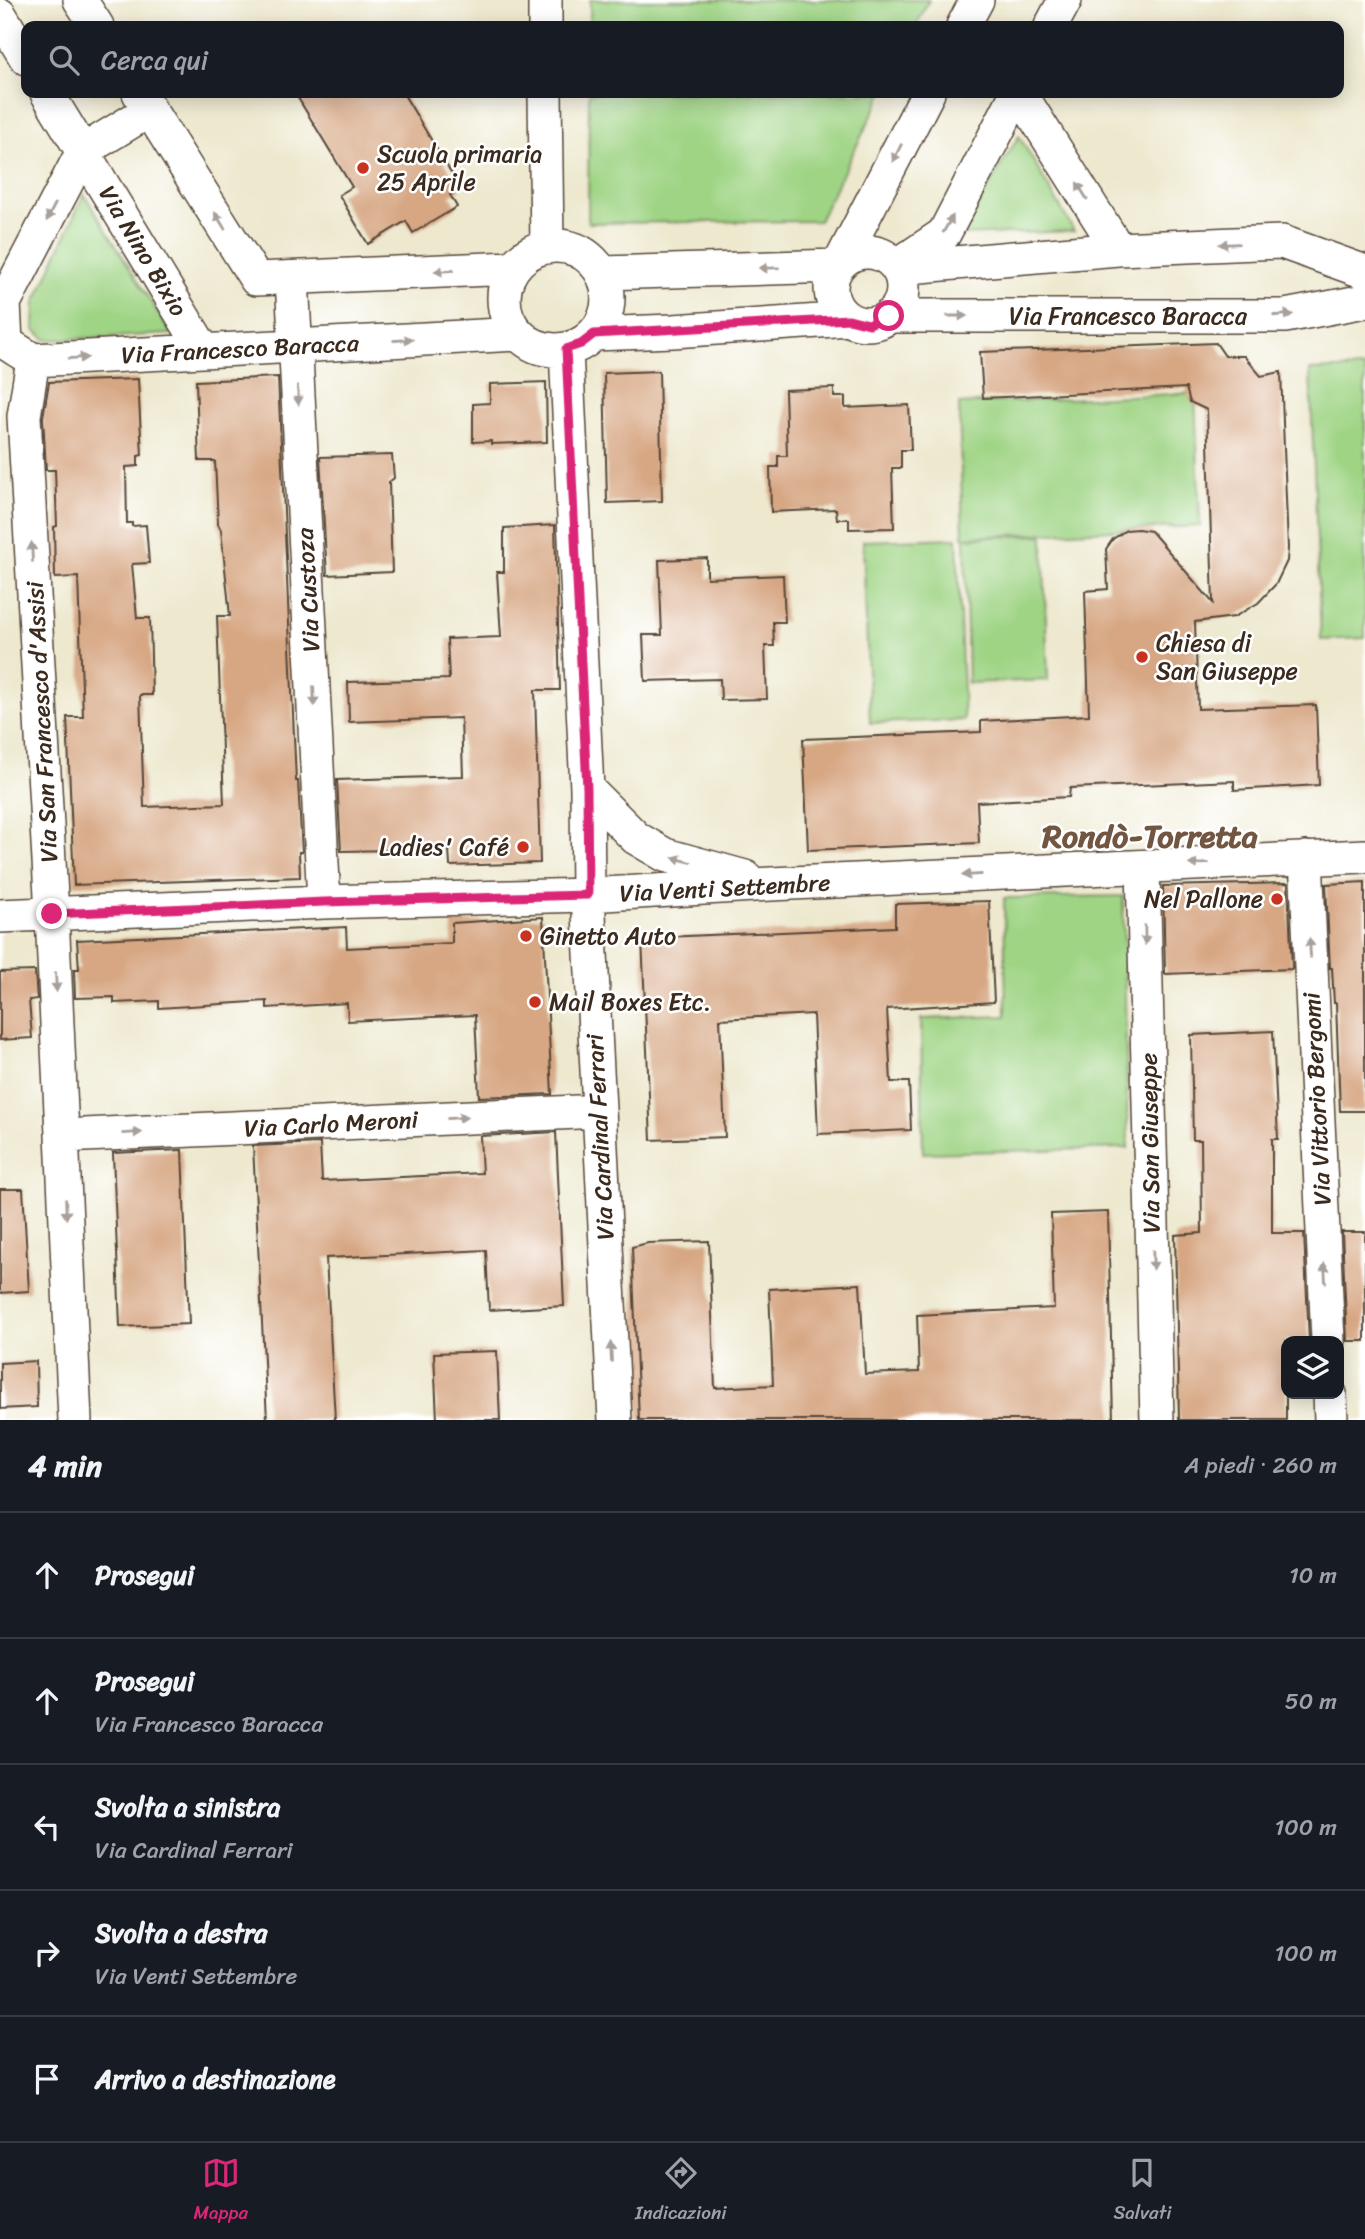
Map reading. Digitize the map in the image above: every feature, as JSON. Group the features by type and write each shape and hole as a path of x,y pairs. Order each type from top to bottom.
{"street":[{"path":"80,0 94,21"},
{"path":"545,0 545,21"},
{"path":"966,21 976,0"},
{"path":"1054,21 1065,0"},
{"path":"0,15 21,50"},
{"name":"Via Nino Bixio","path":"50,98 204,351"},
{"path":"545,98 547,246"},
{"path":"849,319 837,309 831,296 831,280 925,98"},
{"path":"896,267 944,234 1015,98"},
{"path":"1021,98 1118,249"},
{"path":"83,151 144,102 256,279 513,268"},
{"name":"Via Nino Bixio","path":"33,360 6,343 4,303 83,151"},
{"path":"896,267 1118,249 1282,242 1365,272"},
{"path":"580,342 604,320 609,305 608,288 603,273 593,260 579,250 547,246 534,250 513,268 505,285 504,302 508,319 519,334 532,344 548,349 580,342 849,319 869,324 889,316 898,306 903,294 902,280 896,267 883,256 868,251 851,255 838,265 603,273"},
{"name":"Via Custoza","path":"292,278 324,902"},
{"name":"Via Francesco Baracca","path":"889,316 1285,316 1365,301"},
{"name":"Via Francesco Baracca","path":"33,360 519,334"},
{"name":"Via Cardinal Ferrari","path":"580,342 588,895 615,1420"},
{"name":"Via San Francesco d'Assisi","path":"33,360 24,416 52,914 75,1420"},
{"path":"587,789 636,838 664,855 771,884"},
{"name":"Via Venti Settembre","path":"0,916 324,902 588,895 1365,856"},
{"name":"Via Vittorio Bergomi","path":"1306,858 1328,1336"},
{"name":"Via San Giuseppe","path":"1143,867 1157,1420"},
{"name":"Via Carlo Meroni","path":"63,1136 599,1111"},
{"path":"1330,1399 1331,1420"}],"green space":[{"path":"590,0 929,0 918,21 590,21"},
{"path":"589,98 880,98 819,221 588,223"},
{"path":"1019,136 1074,231 959,235"},
{"path":"84,194 171,334 46,340 34,329 35,303"},
{"path":"1365,368 1365,638 1321,640 1310,370"},
{"path":"1195,393 1200,526 963,537 959,404"},
{"path":"1043,535 1048,680 968,683 965,538"},
{"path":"957,538 964,720 870,723 863,541"},
{"path":"1123,896 1128,1148 923,1153 921,1019 1006,1016 1004,898"}],"building":[{"path":"298,98 406,98 461,189 450,195 457,207 413,233 406,221 368,244 339,195 352,187"},
{"path":"1216,343 1225,356 1244,356 1261,376 1281,372 1288,548 1287,561 1276,584 1258,603 1234,617 1195,622 1198,709 1316,705 1319,785 1234,790 1234,781 1070,788 1069,797 977,802 979,843 808,850 803,739 981,732 981,721 1089,715 1085,591 1108,589 1106,549 1113,539 1126,530 1151,531 1213,603 1207,410 1190,402 1186,388 983,398 980,352"},
{"path":"659,371 662,501 607,503 604,373"},
{"path":"278,377 296,781 302,852 299,852 300,877 74,885 67,717 83,717 78,577 55,578 55,470 46,470 43,417 49,382 138,379 142,455 138,456 138,466 126,467 127,523 132,523 132,526 146,525 149,563 132,564 137,618 150,618 152,695 140,695 144,807 224,804 217,616 230,616 221,530 218,524 215,461 199,461 196,381"},
{"path":"546,382 547,442 473,442 473,404 490,403 490,384"},
{"path":"834,388 834,397 845,397 845,408 909,405 911,450 901,450 901,468 892,468 894,528 849,529 849,519 837,519 836,509 771,512 770,467 778,467 778,456 787,456 785,390"},
{"path":"392,455 394,478 389,482 392,572 327,575 320,457"},
{"path":"555,525 560,690 535,690 540,863 450,866 449,849 341,851 337,780 463,776 461,718 349,722 348,682 449,679 447,639 501,637 497,572 504,572 504,528"},
{"path":"707,558 707,578 783,575 785,622 773,622 774,646 765,646 767,699 721,700 720,679 645,681 643,635 662,635 659,560"},
{"path":"1365,882 1365,1111 1340,1111 1336,1003 1330,968 1326,884"},
{"path":"1288,883 1292,969 1165,974 1163,886"},
{"path":"989,901 994,1002 887,1009 891,1082 909,1082 911,1130 818,1134 813,1014 720,1019 725,1137 651,1140 642,938 895,927 895,904"},
{"path":"543,917 552,1094 479,1097 475,1015 348,1021 347,1003 267,1008 267,1001 159,1008 159,1001 114,1003 114,997 75,998 74,969 79,969 77,940 346,927 347,948 452,943 452,923"},
{"path":"35,971 37,999 29,1000 32,1038 0,1040 0,972"},
{"path":"1273,1031 1278,1139 1272,1139 1272,1233 1304,1233 1309,1336 1281,1336 1281,1399 1286,1399 1286,1420 1179,1420 1175,1235 1202,1233 1201,1140 1193,1140 1191,1035"},
{"path":"556,1132 564,1306 489,1310 486,1250 326,1258 335,1420 267,1420 253,1146 320,1143 322,1181 482,1173 480,1136"},
{"path":"182,1150 189,1324 120,1327 113,1153"},
{"path":"0,1189 23,1189 29,1291 0,1293"},
{"path":"1108,1212 1113,1420 639,1420 632,1247 648,1243 709,1241 715,1388 773,1385 769,1289 860,1284 865,1374 919,1372 917,1315 1054,1308 1051,1214"},
{"path":"1342,1232 1365,1232 1365,1341 1347,1341"},
{"path":"497,1351 500,1420 437,1420 434,1353"},
{"path":"36,1361 37,1407 0,1409 0,1363"}],"place":[{"name":"Scuola primaria 25 Aprile","path":"363,168"},
{"name":"Chiesa di San Giuseppe","path":"1142,657"},
{"name":"Ladies' Café","path":"523,847"},
{"name":"Nel Pallone","path":"1277,899"},
{"name":"Ginetto Auto","path":"526,936"},
{"name":"Mail Boxes Etc.","path":"535,1002"}],"district":[{"name":"Rondò-Torretta","path":"1150,836"}],"route":[{"path":"52,914 324,902 588,895 587,789 566,349 581,344 594,334 849,319 869,324 889,316"}]}
